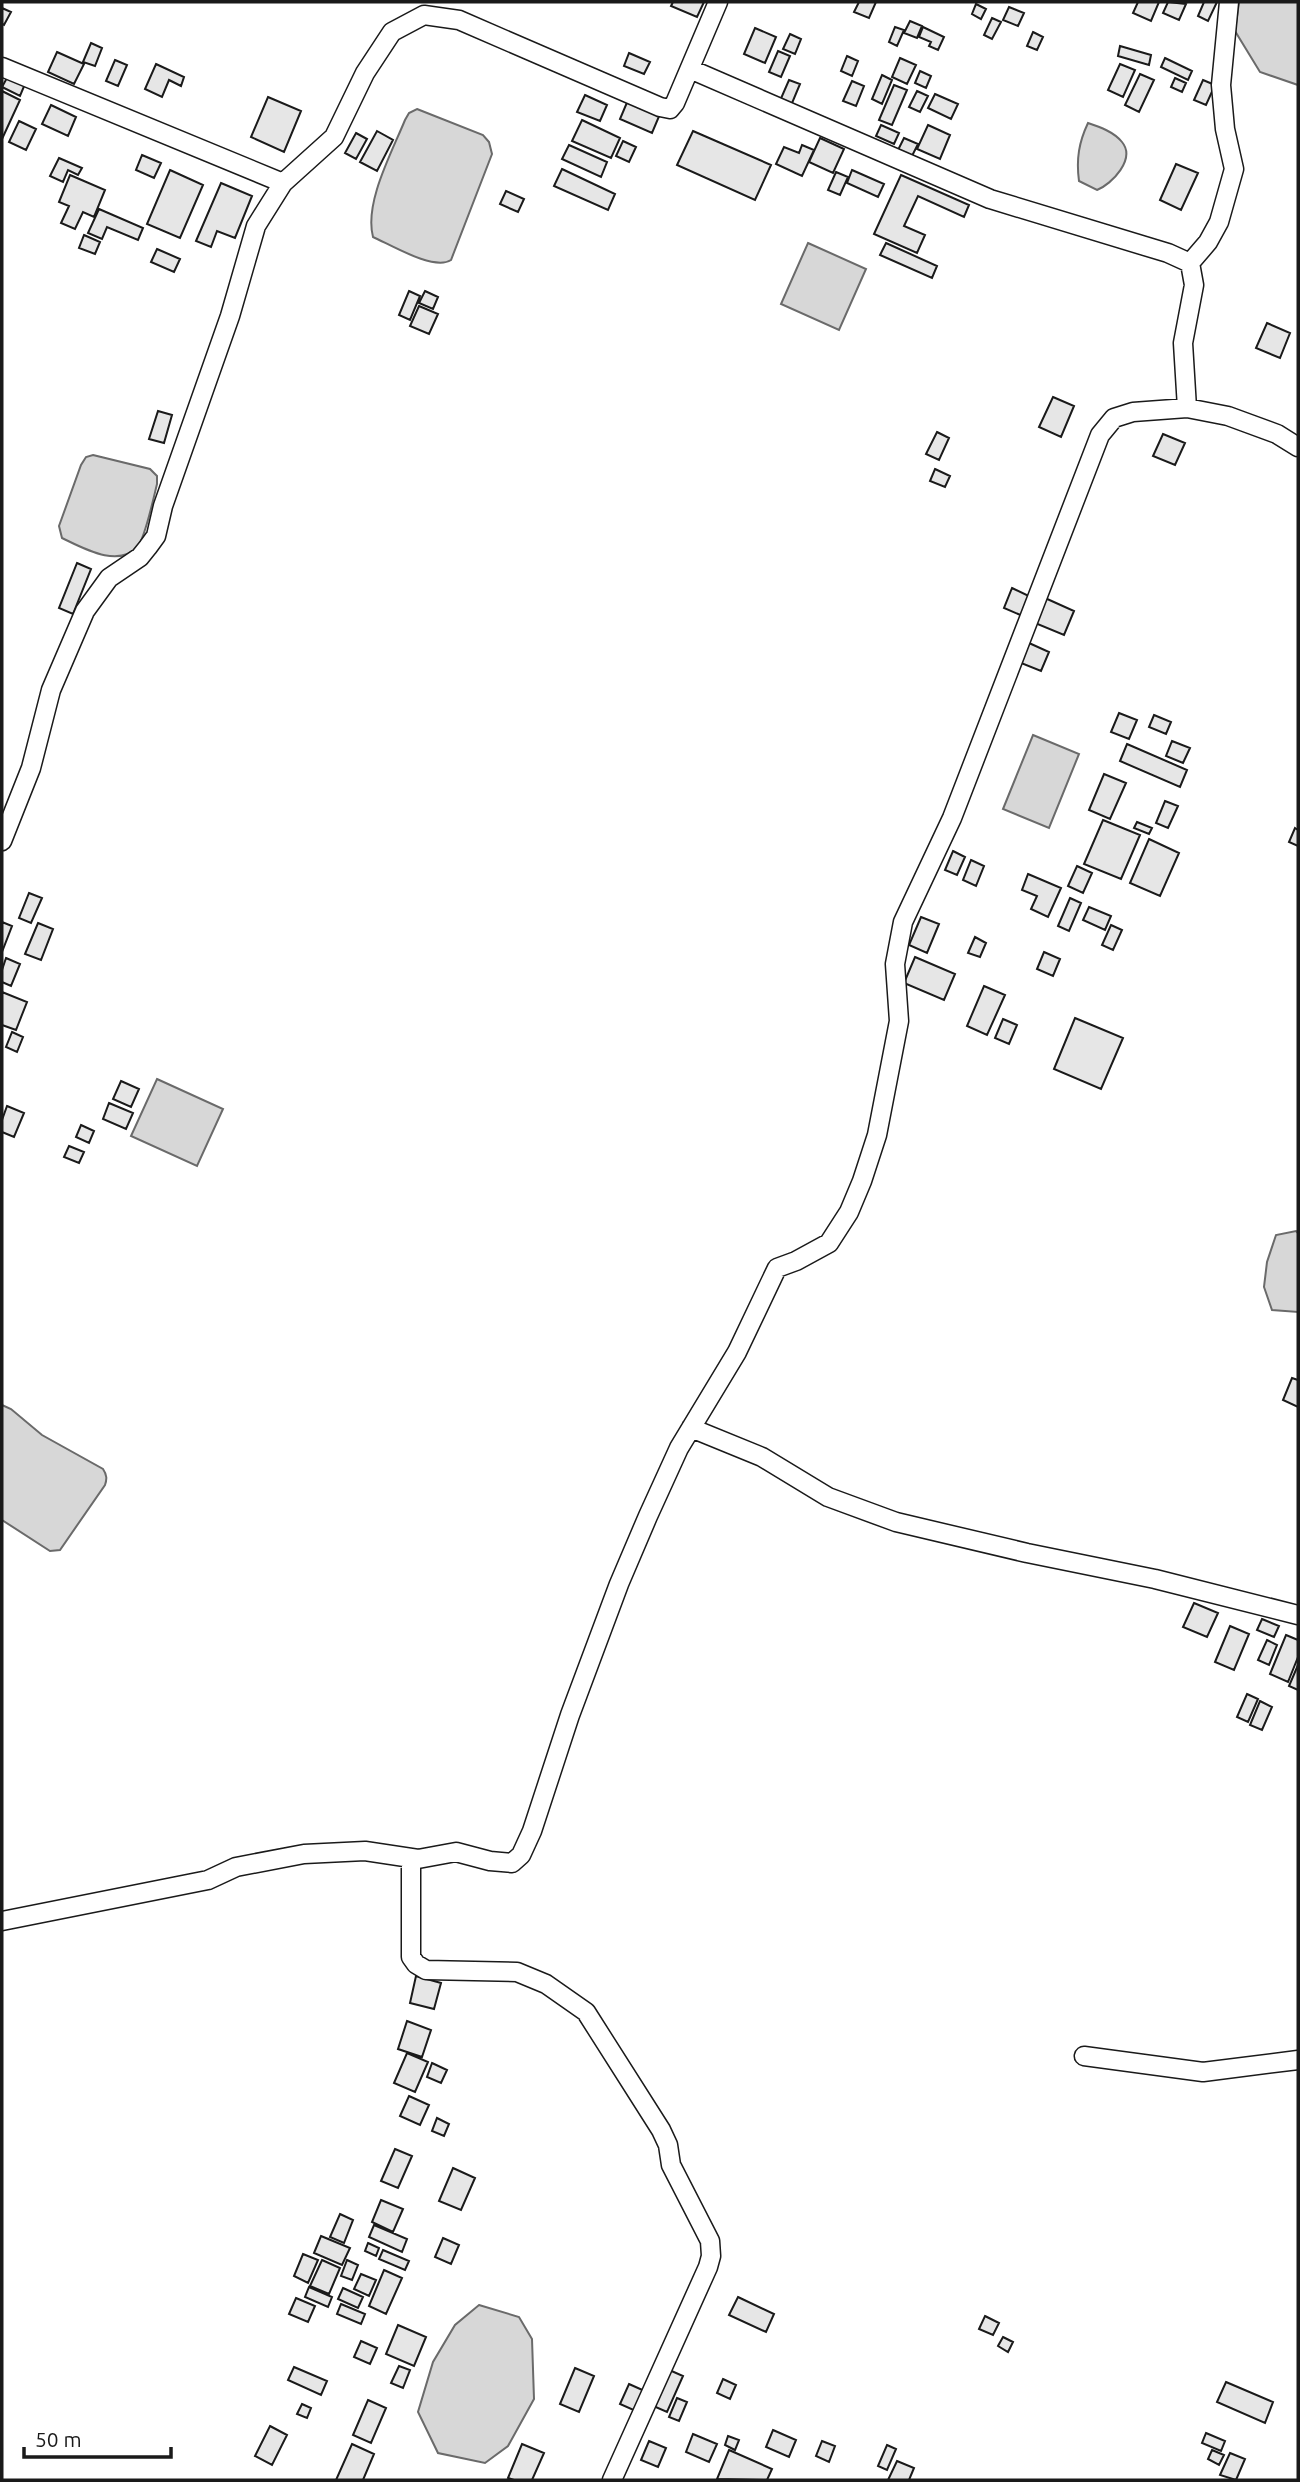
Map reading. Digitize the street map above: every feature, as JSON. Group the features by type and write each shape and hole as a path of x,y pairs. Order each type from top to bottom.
{"street":[{"path":"2,841 31,768 51,690 85,611 109,578 140,557 156,536 163,506 230,316 256,226 283,183 334,136 365,73 392,33 424,15 459,20 670,109 675,103 718,2"},
{"path":"1190,263 1208,242 1219,222 1234,169 1225,129 1221,85 1229,2"},
{"path":"2,67 283,183"},
{"path":"690,69 990,200 1168,253 1190,263"},
{"path":"1187,408 1183,343 1194,285 1190,263"},
{"path":"2,1921 208,1880 236,1867 304,1854 365,1851 411,1859 456,1852 490,1861 512,1863 522,1855 619,1584 648,1516 691,1428 737,1352 777,1268 829,1243 849,1212 862,1181 877,1135 899,1021 895,964 903,922 952,818 1100,435 1114,418 1133,412 1187,408 1228,416 1278,435 1298,447"},
{"path":"691,1428 762,1457 828,1497 896,1522 1027,1553 1155,1579 1298,1615"},
{"path":"411,1859 411,1957 416,1965 426,1970 517,1972 546,1984 586,2012 661,2130 668,2146 671,2165 710,2241 711,2256 708,2267 693,2295 612,2480"},
{"path":"1084,2056 1203,2072 1298,2060"}],"shaded area":[{"path":"1239,2 1298,2 1298,85 1260,72 1235,31"},
{"path":"417,109 483,135 489,142 492,154 451,260 444,262 412,256 373,237 372,209 381,178 405,120 409,113"},
{"path":"1088,123 1115,135 1126,149 1120,170 1097,190 1079,181 1079,151"},
{"path":"808,243 866,269 839,330 781,304"},
{"path":"93,455 150,469 157,476 152,507 141,542 130,553 121,556 101,554 62,538 59,526 81,465 86,457"},
{"path":"1033,735 1079,754 1049,828 1003,809"},
{"path":"157,1079 223,1109 197,1166 131,1136"},
{"path":"1296,1231 1298,1312 1272,1310 1264,1287 1267,1262 1276,1235"},
{"path":"2,1405 11,1409 42,1435 103,1469 105,1473 105,1485 60,1550 50,1551 2,1520"},
{"path":"479,2305 519,2317 532,2339 534,2399 508,2446 485,2463 438,2453 418,2412 433,2362 455,2325"}],"building":[{"path":"673,2 704,2 697,17 671,6"},
{"path":"859,2 876,2 869,18 854,12"},
{"path":"1138,2 1159,2 1151,21 1133,13"},
{"path":"1168,2 1186,4 1179,20 1163,13"},
{"path":"1204,2 1217,2 1208,21 1198,16"},
{"path":"976,4 986,9 981,19 972,14"},
{"path":"1009,7 1024,13 1018,26 1003,20"},
{"path":"2,8 11,12 4,25 2,24"},
{"path":"992,18 1001,22 992,39 984,35"},
{"path":"910,21 922,26 917,38 904,33"},
{"path":"895,27 904,30 897,46 889,42"},
{"path":"923,27 944,37 938,50 929,46 931,42 919,37"},
{"path":"755,28 776,37 765,63 744,54"},
{"path":"1033,32 1043,37 1037,50 1027,46"},
{"path":"790,34 801,39 795,54 783,49"},
{"path":"91,43 102,48 95,66 83,62"},
{"path":"1120,46 1151,55 1149,65 1118,56"},
{"path":"778,51 790,56 781,77 769,72"},
{"path":"57,52 84,64 74,84 48,72"},
{"path":"629,53 650,62 644,74 624,66"},
{"path":"847,56 858,61 852,76 841,71"},
{"path":"900,58 916,65 907,84 892,77"},
{"path":"1165,58 1192,71 1188,80 1161,67"},
{"path":"115,60 127,65 118,86 106,81"},
{"path":"156,64 184,77 181,86 169,80 162,97 145,89"},
{"path":"1120,64 1135,70 1123,97 1108,90"},
{"path":"920,71 931,76 926,88 915,83"},
{"path":"1140,74 1154,80 1139,112 1125,105"},
{"path":"882,75 892,80 882,104 872,99"},
{"path":"8,76 25,84 20,96 2,87"},
{"path":"1175,78 1186,83 1182,92 1171,87"},
{"path":"789,80 800,84 790,108 779,103"},
{"path":"1203,80 1215,85 1206,105 1194,100"},
{"path":"852,81 864,86 856,106 843,101"},
{"path":"894,85 907,90 892,125 879,120"},
{"path":"2,91 20,100 2,139"},
{"path":"917,91 928,96 920,112 909,107"},
{"path":"935,94 958,104 951,119 928,108"},
{"path":"585,95 607,105 600,121 577,112"},
{"path":"268,97 301,111 284,152 251,137"},
{"path":"628,100 660,114 652,133 620,119"},
{"path":"51,105 76,117 68,136 42,124"},
{"path":"582,120 620,138 611,158 572,141"},
{"path":"19,121 36,129 26,150 9,142"},
{"path":"881,125 899,133 894,144 876,136"},
{"path":"928,125 950,135 940,159 917,149"},
{"path":"377,131 393,140 377,171 360,162"},
{"path":"693,131 771,165 755,200 677,165"},
{"path":"356,133 367,139 356,159 345,153"},
{"path":"820,138 844,149 833,173 809,162"},
{"path":"904,138 918,144 911,158 897,152"},
{"path":"623,141 636,147 629,162 616,156"},
{"path":"569,145 607,162 601,177 562,159"},
{"path":"802,145 814,150 802,176 776,164 784,147 799,153"},
{"path":"142,155 161,163 154,178 136,170"},
{"path":"59,158 82,168 78,175 68,170 63,182 50,176"},
{"path":"1176,164 1198,173 1181,210 1160,200"},
{"path":"562,169 615,194 608,210 554,186"},
{"path":"170,170 203,185 180,238 147,224"},
{"path":"852,170 884,184 878,197 847,183"},
{"path":"836,172 848,177 840,195 828,190"},
{"path":"70,175 105,190 94,217 83,212 75,229 61,223 69,206 59,202"},
{"path":"901,175 969,205 964,217 918,196 904,226 925,235 917,253 874,234"},
{"path":"221,183 252,196 235,238 217,231 211,247 196,241"},
{"path":"506,191 524,199 518,212 500,204"},
{"path":"99,209 143,228 138,240 107,227 102,239 88,233"},
{"path":"84,235 100,242 95,254 79,248"},
{"path":"886,243 937,266 932,278 880,255"},
{"path":"157,249 180,259 174,272 151,262"},
{"path":"409,291 420,296 410,320 399,315"},
{"path":"425,291 438,297 433,309 419,303"},
{"path":"419,306 438,314 429,334 410,326"},
{"path":"1267,323 1290,333 1280,358 1256,348"},
{"path":"1053,397 1074,406 1061,437 1039,427"},
{"path":"158,411 172,415 164,443 149,439"},
{"path":"937,432 949,438 939,460 926,454"},
{"path":"1163,434 1185,443 1175,465 1153,456"},
{"path":"935,469 950,476 945,487 930,481"},
{"path":"77,563 91,569 73,614 59,608"},
{"path":"1012,588 1033,598 1025,617 1004,608"},
{"path":"1045,598 1074,611 1064,635 1035,623"},
{"path":"1029,643 1049,652 1041,671 1021,663"},
{"path":"1119,713 1137,720 1129,739 1111,732"},
{"path":"1154,715 1171,722 1166,734 1149,727"},
{"path":"1172,741 1190,748 1183,763 1166,756"},
{"path":"1127,744 1187,770 1180,787 1120,761"},
{"path":"1104,774 1126,783 1110,819 1089,810"},
{"path":"1165,801 1178,806 1168,828 1156,823"},
{"path":"1103,820 1140,835 1121,879 1084,864"},
{"path":"1137,822 1152,828 1149,834 1134,828"},
{"path":"1295,828 1298,830 1298,846 1289,842"},
{"path":"1149,839 1179,853 1160,896 1130,883"},
{"path":"953,851 965,857 957,875 945,870"},
{"path":"971,860 984,866 976,886 963,880"},
{"path":"1077,866 1092,873 1083,893 1068,886"},
{"path":"1028,874 1061,888 1048,917 1031,909 1037,896 1022,890"},
{"path":"29,893 42,898 31,923 19,918"},
{"path":"1070,898 1081,903 1069,931 1058,926"},
{"path":"1089,907 1111,916 1105,930 1083,920"},
{"path":"921,917 939,924 927,953 909,945"},
{"path":"2,922 12,926 2,952"},
{"path":"38,923 53,929 41,960 25,954"},
{"path":"1111,925 1122,930 1113,950 1102,945"},
{"path":"975,937 986,943 980,957 968,953"},
{"path":"1044,952 1060,959 1053,976 1037,969"},
{"path":"915,957 955,974 944,1000 904,983"},
{"path":"6,958 20,964 11,986 2,982"},
{"path":"984,986 1005,995 987,1035 967,1026"},
{"path":"2,992 27,1002 16,1030 2,1025"},
{"path":"1075,1018 1123,1038 1101,1089 1054,1069"},
{"path":"1003,1019 1017,1025 1009,1044 995,1038"},
{"path":"12,1032 23,1037 17,1052 6,1047"},
{"path":"121,1081 139,1089 131,1107 113,1099"},
{"path":"109,1103 133,1113 126,1129 103,1119"},
{"path":"7,1106 24,1113 14,1137 2,1132 2,1120"},
{"path":"81,1125 94,1131 89,1143 76,1137"},
{"path":"69,1146 84,1152 79,1163 64,1157"},
{"path":"1292,1378 1298,1380 1298,1407 1283,1400"},
{"path":"1194,1603 1218,1613 1207,1637 1183,1627"},
{"path":"1262,1619 1279,1626 1274,1637 1257,1630"},
{"path":"1230,1626 1249,1634 1234,1670 1215,1662"},
{"path":"1286,1635 1298,1640 1298,1657 1288,1682 1270,1674"},
{"path":"1267,1640 1277,1645 1269,1665 1258,1660"},
{"path":"1298,1665 1298,1690 1289,1686"},
{"path":"1247,1694 1258,1699 1248,1722 1237,1717"},
{"path":"1260,1701 1272,1707 1262,1730 1250,1725"},
{"path":"416,1976 441,1983 434,2009 410,2003"},
{"path":"407,2021 431,2030 422,2057 398,2049"},
{"path":"407,2053 428,2062 415,2092 394,2083"},
{"path":"432,2063 447,2070 441,2083 427,2077"},
{"path":"409,2096 429,2105 420,2125 400,2116"},
{"path":"437,2118 449,2124 444,2136 432,2131"},
{"path":"395,2149 412,2156 398,2188 381,2181"},
{"path":"453,2168 475,2178 461,2210 439,2201"},
{"path":"381,2200 403,2209 393,2232 372,2222"},
{"path":"340,2214 353,2220 344,2243 330,2237"},
{"path":"374,2225 407,2239 402,2252 369,2237"},
{"path":"321,2236 350,2248 342,2265 314,2253"},
{"path":"443,2238 459,2245 451,2264 435,2257"},
{"path":"368,2243 379,2248 376,2256 365,2251"},
{"path":"383,2250 409,2261 405,2270 379,2259"},
{"path":"303,2254 318,2260 308,2283 294,2276"},
{"path":"322,2260 340,2268 329,2294 310,2286"},
{"path":"347,2260 358,2265 352,2280 341,2276"},
{"path":"384,2270 402,2278 386,2314 369,2306"},
{"path":"361,2274 376,2280 369,2296 354,2289"},
{"path":"309,2287 332,2297 328,2307 305,2297"},
{"path":"343,2288 363,2297 358,2308 338,2299"},
{"path":"738,2297 774,2314 766,2332 729,2315"},
{"path":"296,2298 315,2306 308,2322 289,2314"},
{"path":"341,2304 365,2314 361,2324 337,2314"},
{"path":"985,2316 999,2323 993,2335 979,2329"},
{"path":"398,2325 426,2337 414,2366 386,2354"},
{"path":"1003,2337 1013,2342 1008,2352 998,2346"},
{"path":"361,2341 377,2348 370,2364 354,2357"},
{"path":"399,2366 410,2370 403,2388 391,2383"},
{"path":"294,2367 327,2381 321,2395 288,2380"},
{"path":"575,2368 594,2376 579,2412 560,2404"},
{"path":"667,2369 683,2376 667,2412 651,2405"},
{"path":"723,2379 736,2385 730,2399 717,2393"},
{"path":"1226,2382 1273,2402 1265,2423 1217,2402"},
{"path":"629,2384 647,2392 638,2412 620,2404"},
{"path":"677,2398 687,2402 679,2421 669,2417"},
{"path":"368,2400 386,2408 371,2443 353,2435"},
{"path":"302,2404 311,2408 307,2418 297,2414"},
{"path":"270,2426 287,2435 272,2465 255,2456"},
{"path":"773,2430 796,2440 789,2457 766,2447"},
{"path":"1206,2433 1225,2441 1221,2451 1202,2443"},
{"path":"693,2434 717,2444 709,2462 686,2452"},
{"path":"728,2436 739,2440 735,2450 725,2445"},
{"path":"649,2441 666,2448 658,2467 641,2460"},
{"path":"822,2441 835,2446 829,2462 816,2456"},
{"path":"352,2444 374,2454 363,2480 336,2480"},
{"path":"522,2444 544,2453 532,2480 508,2478"},
{"path":"887,2445 896,2449 887,2470 878,2466"},
{"path":"729,2450 772,2469 767,2480 717,2479"},
{"path":"1212,2450 1224,2455 1219,2465 1208,2459"},
{"path":"1230,2453 1245,2459 1236,2480 1220,2475"},
{"path":"897,2461 914,2468 909,2480 888,2480"}]}
